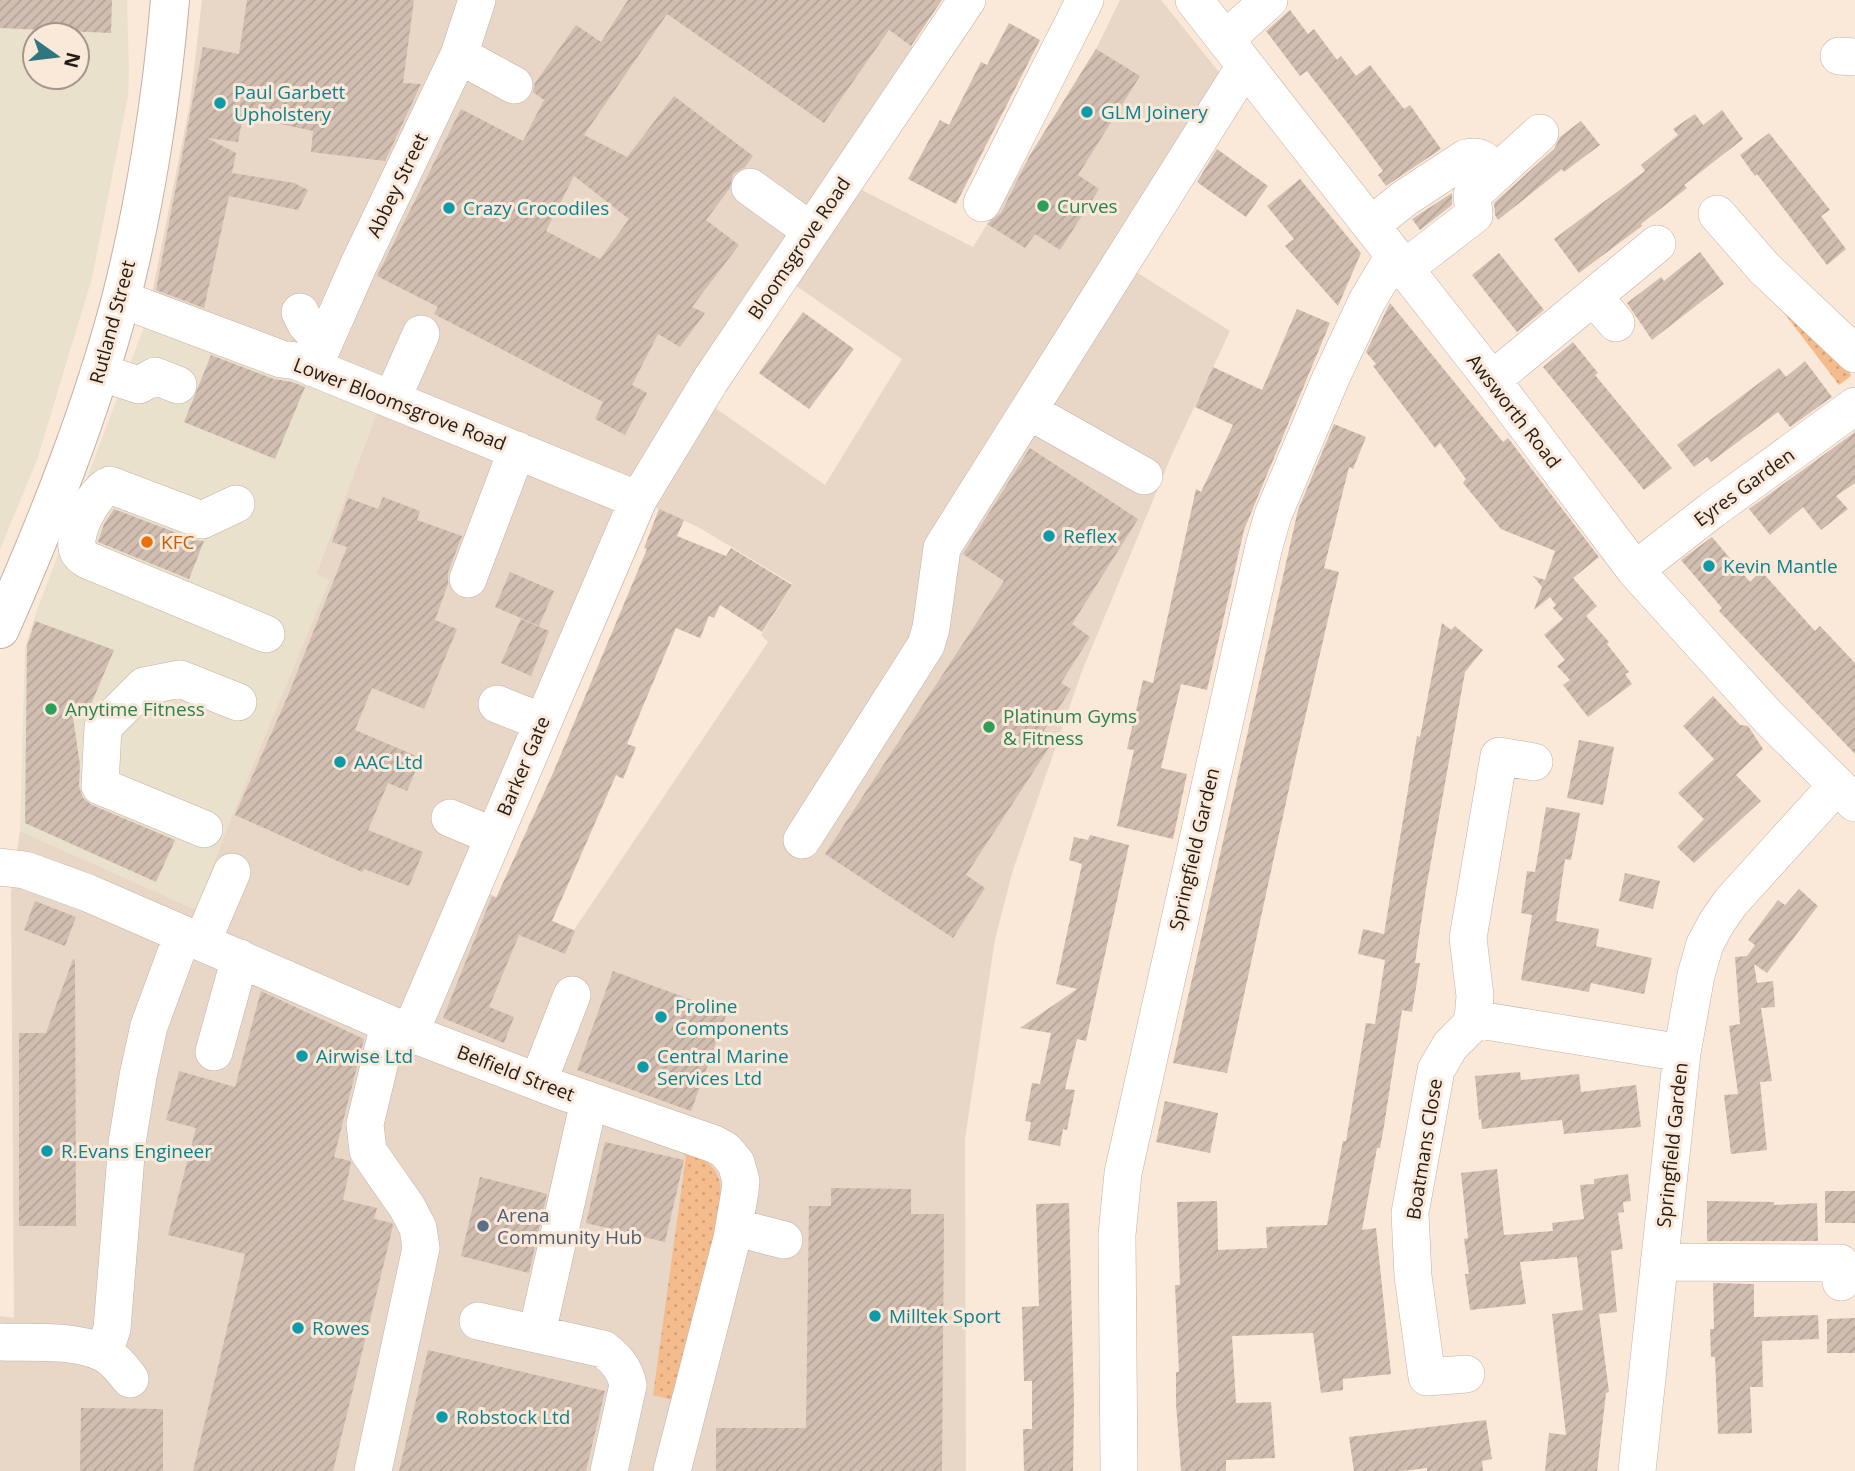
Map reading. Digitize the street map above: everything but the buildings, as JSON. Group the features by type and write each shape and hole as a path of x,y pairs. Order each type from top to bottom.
{"main road":[{"name":"Rutland Street","path":"0,629 53,505 121,299 153,132 170,0"}],"street":[{"name":"Abbey Street","path":"311,357 359,264 459,55 477,0"},
{"name":"Bloomsgrove Road","path":"638,500 710,381 967,0"},
{"path":"982,204 1085,0"},
{"name":"Awsworth Road","path":"1194,0 1492,380 1635,570 1771,720 1846,794"},
{"path":"802,840 926,645 931,628 942,548 1029,411 1235,53 1269,0"},
{"path":"459,55 514,85"},
{"path":"1399,263 1474,215 1472,195 1541,133"},
{"path":"1371,225 1405,198 1466,158 1478,156 1496,173"},
{"path":"750,187 811,231"},
{"path":"1717,214 1765,270 1805,284 1855,354"},
{"path":"1492,380 1605,310 1657,244"},
{"name":"Springfield Garden","path":"1119,1471 1117,1235 1123,1173 1233,677 1273,515 1367,301 1399,263"},
{"name":"Lower Bloomsgrove Road","path":"121,299 281,359 311,357 392,400 638,500"},
{"path":"300,312 306,324 311,357"},
{"path":"392,400 421,334"},
{"path":"99,372 139,385 155,376 178,385"},
{"name":"Eyres Garden","path":"1635,570 1855,406"},
{"path":"1029,411 1144,476"},
{"path":"468,579 517,450"},
{"path":"236,504 202,520 110,485 103,487 95,495 76,543 79,553 87,560 266,634"},
{"name":"Barker Gate","path":"373,1471 421,1248 418,1228 407,1207 368,1151 365,1124 399,1028 493,836 638,500"},
{"path":"204,829 100,786 103,727 144,686 156,683 180,679 238,702"},
{"path":"497,704 542,722"},
{"path":"1534,762 1499,756 1468,939 1475,996 1472,1018 1682,1054"},
{"name":"Springfield Garden","path":"1637,1471 1682,1054 1696,975 1705,944 1731,902 1846,794"},
{"path":"450,818 493,836"},
{"name":"Belfield Street","path":"0,867 44,876 399,1028 589,1101 714,1144 724,1150 736,1163 740,1181 734,1227 672,1471"},
{"path":"104,1353 112,1328 127,1143 149,1026 193,938 232,872"},
{"path":"214,1052 240,958"},
{"path":"538,1082 572,995"},
{"name":"Boatmans Close","path":"1466,1374 1427,1377 1413,1276 1410,1213 1436,1070 1450,1046 1469,1027 1472,1018"},
{"path":"537,1333 589,1101"},
{"path":"734,1227 784,1240"},
{"path":"1659,1262 1840,1263 1841,1282"},
{"path":"478,1321 603,1349 613,1356 626,1373 628,1385 609,1471"},
{"path":"0,1342 79,1346 104,1353 120,1366 130,1379"}],"shaded area":[{"path":"0,0 127,0 128,96 92,278 37,460 0,549"},
{"path":"202,0 845,0 938,64 856,187 973,247 1096,49 1120,0 1161,0 1239,97 1133,270 1230,331 1173,452 1082,671 1013,870 995,939 965,1139 966,1471 0,1471 0,1316 14,1318 11,893 20,831 196,910 330,580 316,574 377,413 147,319 190,103","holes":["792,283 902,359 825,485 711,405","656,508 698,527 793,584 761,635 768,642 574,930 490,894"]},
{"path":"1784,313 1792,314 1847,366 1851,376 1839,385"},
{"path":"147,319 377,413 316,573 331,580 232,816 196,910 20,831 25,647"},
{"path":"684,1149 706,1162 717,1175 721,1192 720,1217 672,1400 653,1395 686,1156 683,1154"}],"place":[{"name":"Paul Garbett Upholstery","path":"220,103"},
{"name":"GLM Joinery","path":"1087,112"},
{"name":"Curves","path":"1043,206"},
{"name":"Crazy Crocodiles","path":"449,208"},
{"name":"Reflex","path":"1049,536"},
{"name":"KFC","path":"147,542"},
{"name":"Kevin Mantle","path":"1709,566"},
{"name":"Anytime Fitness","path":"51,709"},
{"name":"Platinum Gyms & Fitness","path":"989,727"},
{"name":"AAC Ltd","path":"340,762"},
{"name":"Proline Components","path":"661,1017"},
{"name":"Airwise Ltd","path":"302,1056"},
{"name":"Central Marine Services Ltd","path":"643,1067"},
{"name":"R.Evans Engineer","path":"47,1151"},
{"name":"Arena Community Hub","path":"483,1226"},
{"name":"Milltek Sport","path":"875,1316"},
{"name":"Rowes","path":"298,1328"},
{"name":"Robstock Ltd","path":"442,1417"}]}
